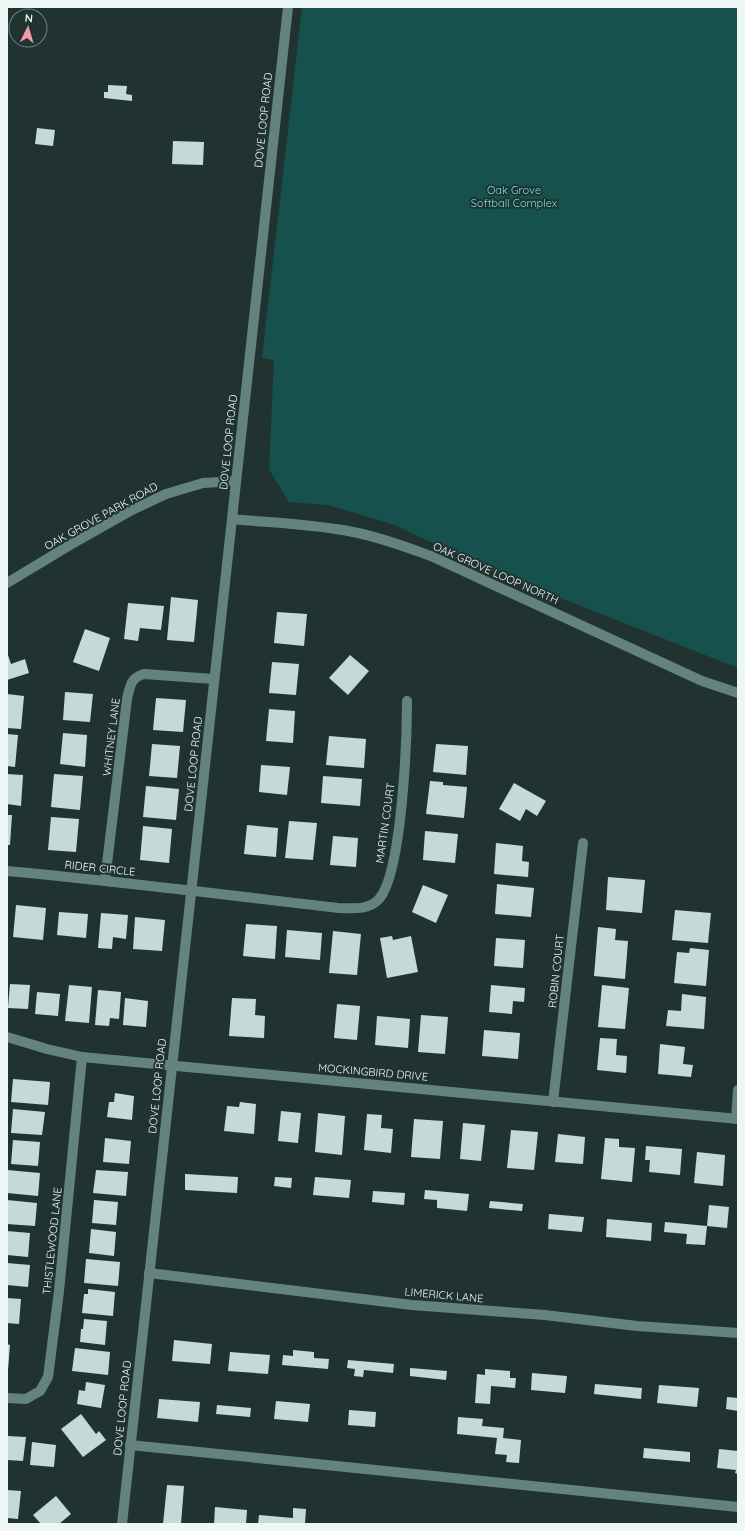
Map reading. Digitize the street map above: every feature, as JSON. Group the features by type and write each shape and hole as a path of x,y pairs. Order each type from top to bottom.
{"street":[{"name":"DOVE LOOP ROAD","path":"122,1524 288,7"},
{"name":"OAK GROVE PARK ROAD","path":"7,583 132,510 166,494 203,483 236,480"},
{"name":"OAK GROVE LOOP NORTH","path":"232,519 313,526 352,532 390,542 431,556 702,681 738,693"},
{"name":"WHITNEY LANE","path":"106,880 127,699 132,682 136,676 144,674 214,679"},
{"name":"MARTIN COURT","path":"191,891 338,908 358,908 371,906 379,899 386,888 395,856 406,760 407,701"},
{"name":"ROBIN COURT","path":"553,1102 583,843"},
{"name":"RIDER CIRCLE","path":"7,870 106,880 191,891"},
{"name":"MOCKINGBIRD DRIVE","path":"7,1037 47,1049 82,1057 737,1119"},
{"name":"THISTLEWOOD LANE","path":"7,1398 26,1399 40,1391 48,1377 59,1291 82,1057"},
{"path":"737,1119 738,1090"},
{"name":"LIMERICK LANE","path":"149,1273 412,1305 545,1315 637,1326 738,1333"},
{"path":"130,1445 738,1507"}],"green space":[{"name":"Oak Grove Softball Complex","path":"302,7 738,7 738,668 500,574 392,524 328,505 289,502 269,469 274,360 262,358"}],"building":[{"path":"108,85 127,86 126,94 132,95 132,101 104,98 104,92 108,92"},
{"path":"37,128 55,130 53,146 35,144"},
{"path":"173,141 204,142 203,165 172,164"},
{"path":"171,597 198,600 194,642 167,640"},
{"path":"128,603 164,606 161,630 140,628 138,641 124,639"},
{"path":"277,612 307,614 304,646 274,643"},
{"path":"85,629 110,638 99,671 73,662"},
{"path":"7,652 11,664 25,659 29,673 7,680"},
{"path":"350,655 369,671 348,695 329,678"},
{"path":"272,662 299,664 296,695 269,693"},
{"path":"65,692 93,694 90,722 63,720"},
{"path":"7,694 24,696 21,729 7,728"},
{"path":"156,698 186,700 183,732 153,730"},
{"path":"269,709 295,711 293,743 266,741"},
{"path":"63,733 87,735 85,767 60,764"},
{"path":"7,734 18,735 15,767 7,766"},
{"path":"329,736 366,739 364,768 326,765"},
{"path":"152,744 180,746 177,778 149,776"},
{"path":"436,744 468,746 466,775 433,772"},
{"path":"261,765 290,767 287,795 259,792"},
{"path":"7,774 23,775 21,806 7,804"},
{"path":"54,774 83,776 80,810 51,807"},
{"path":"323,776 362,779 360,806 321,803"},
{"path":"430,781 443,782 443,785 467,787 464,818 426,814"},
{"path":"514,783 546,801 537,816 526,809 520,821 499,809"},
{"path":"146,786 179,789 176,820 143,817"},
{"path":"7,815 12,815 10,845 7,845"},
{"path":"51,817 79,819 76,852 48,850"},
{"path":"289,821 317,823 313,860 285,858"},
{"path":"247,825 278,828 276,857 244,854"},
{"path":"143,826 172,829 169,863 140,860"},
{"path":"425,831 458,834 455,863 423,860"},
{"path":"333,836 358,838 356,867 330,865"},
{"path":"496,843 523,846 522,861 529,862 528,877 494,874"},
{"path":"608,877 645,880 642,913 606,910"},
{"path":"497,884 534,888 531,917 495,914"},
{"path":"423,885 448,895 436,923 412,912"},
{"path":"16,905 46,908 43,940 13,937"},
{"path":"675,910 711,913 708,943 672,940"},
{"path":"59,912 88,914 86,938 57,935"},
{"path":"101,913 128,915 126,939 113,937 112,949 98,948"},
{"path":"135,917 165,920 162,951 133,949"},
{"path":"246,924 277,926 275,959 243,956"},
{"path":"598,927 616,929 615,940 628,941 625,979 594,976"},
{"path":"287,930 322,933 320,960 285,957"},
{"path":"333,931 361,934 357,975 329,973"},
{"path":"392,936 393,940 411,936 418,972 387,978 380,938"},
{"path":"496,938 525,940 523,968 494,966"},
{"path":"690,948 709,950 706,986 674,983 677,952 689,953"},
{"path":"10,984 30,985 28,1009 8,1008"},
{"path":"69,985 92,987 89,1023 65,1021"},
{"path":"491,985 525,988 524,1002 513,1001 512,1014 489,1012"},
{"path":"602,985 629,988 625,1029 598,1027"},
{"path":"98,990 121,992 119,1019 110,1018 109,1026 95,1025"},
{"path":"37,992 60,994 58,1016 35,1014"},
{"path":"682,994 706,997 704,1029 666,1026 668,1010 681,1011"},
{"path":"125,998 148,1001 146,1027 123,1025"},
{"path":"232,998 256,999 255,1015 265,1016 264,1038 229,1036"},
{"path":"337,1004 360,1006 357,1040 334,1038"},
{"path":"421,1015 448,1017 445,1054 418,1052"},
{"path":"377,1016 410,1019 408,1048 375,1045"},
{"path":"484,1030 520,1033 518,1059 482,1056"},
{"path":"600,1038 617,1039 616,1055 627,1056 626,1073 597,1070"},
{"path":"660,1044 685,1047 683,1064 693,1065 691,1077 658,1074"},
{"path":"13,1079 50,1082 48,1105 11,1102"},
{"path":"115,1093 134,1096 132,1120 107,1117 109,1102 114,1102"},
{"path":"240,1102 256,1104 254,1134 224,1131 227,1106 239,1107"},
{"path":"13,1109 45,1112 42,1135 11,1133"},
{"path":"281,1111 301,1113 298,1143 278,1141"},
{"path":"318,1113 345,1116 342,1155 315,1152"},
{"path":"367,1114 382,1115 381,1128 393,1129 391,1153 364,1150"},
{"path":"414,1119 443,1121 440,1159 411,1157"},
{"path":"463,1123 485,1125 481,1161 460,1159"},
{"path":"511,1130 538,1132 534,1170 507,1168"},
{"path":"558,1134 585,1137 583,1164 555,1162"},
{"path":"105,1138 131,1141 129,1164 103,1162"},
{"path":"605,1138 619,1139 619,1147 635,1148 632,1182 601,1179"},
{"path":"13,1140 40,1142 38,1166 11,1164"},
{"path":"646,1146 682,1149 680,1175 649,1172 650,1160 645,1160"},
{"path":"697,1152 725,1155 723,1186 694,1183"},
{"path":"7,1170 40,1173 38,1196 7,1193"},
{"path":"96,1170 128,1172 126,1196 93,1193"},
{"path":"185,1174 238,1177 237,1193 185,1190"},
{"path":"275,1177 292,1178 291,1188 274,1186"},
{"path":"315,1177 351,1180 349,1198 313,1195"},
{"path":"425,1190 469,1194 467,1211 437,1208 437,1200 424,1199"},
{"path":"373,1191 405,1193 404,1205 372,1202"},
{"path":"7,1200 37,1203 35,1226 7,1224"},
{"path":"94,1200 118,1202 116,1225 92,1223"},
{"path":"490,1201 523,1204 522,1211 489,1208"},
{"path":"709,1205 729,1207 727,1228 707,1226"},
{"path":"549,1214 584,1217 582,1232 548,1229"},
{"path":"607,1219 652,1223 651,1241 606,1237"},
{"path":"665,1222 707,1226 705,1245 686,1244 687,1234 664,1232"},
{"path":"91,1229 116,1232 114,1256 89,1253"},
{"path":"7,1231 30,1233 28,1257 7,1255"},
{"path":"86,1259 120,1262 118,1286 84,1283"},
{"path":"7,1263 30,1265 28,1287 7,1285"},
{"path":"88,1289 115,1292 113,1316 82,1313 84,1294 88,1294"},
{"path":"7,1298 21,1299 19,1324 7,1323"},
{"path":"84,1319 107,1321 105,1345 80,1342 81,1329 83,1329"},
{"path":"174,1340 212,1344 210,1364 172,1361"},
{"path":"7,1344 10,1345 8,1370 7,1370"},
{"path":"75,1348 110,1352 108,1375 72,1371"},
{"path":"293,1350 314,1352 314,1358 329,1359 328,1369 282,1365 283,1355 293,1356"},
{"path":"230,1352 270,1355 268,1374 228,1371"},
{"path":"348,1360 394,1364 393,1373 364,1370 363,1377 354,1376 355,1369 347,1368"},
{"path":"410,1368 447,1371 446,1380 410,1376"},
{"path":"485,1369 510,1371 510,1378 516,1378 515,1388 491,1386 490,1404 475,1403 477,1374 485,1375"},
{"path":"532,1373 567,1376 565,1393 531,1390"},
{"path":"86,1382 105,1385 101,1408 77,1404 79,1390 85,1391"},
{"path":"595,1384 642,1388 641,1399 594,1394"},
{"path":"659,1385 699,1388 697,1407 657,1403"},
{"path":"727,1397 738,1398 738,1411 726,1409"},
{"path":"159,1399 200,1402 198,1422 157,1418"},
{"path":"276,1401 310,1404 308,1422 274,1419"},
{"path":"217,1405 251,1408 250,1417 216,1414"},
{"path":"349,1410 376,1412 375,1427 348,1425"},
{"path":"81,1414 96,1434 99,1431 106,1440 83,1457 61,1429"},
{"path":"458,1417 483,1419 482,1426 504,1428 503,1438 521,1440 519,1463 506,1462 507,1455 495,1454 497,1438 457,1434"},
{"path":"7,1436 26,1437 23,1461 7,1460"},
{"path":"32,1442 56,1445 54,1467 30,1465"},
{"path":"644,1448 690,1452 690,1462 643,1458"},
{"path":"719,1449 738,1451 738,1474 735,1473 736,1470 717,1468"},
{"path":"167,1485 184,1486 181,1524 163,1524"},
{"path":"7,1490 21,1491 18,1519 7,1518"},
{"path":"56,1496 71,1514 59,1524 41,1524 33,1515"},
{"path":"215,1507 247,1510 246,1524 214,1524"},
{"path":"293,1508 306,1509 305,1524 258,1524 259,1515 293,1518"}]}
